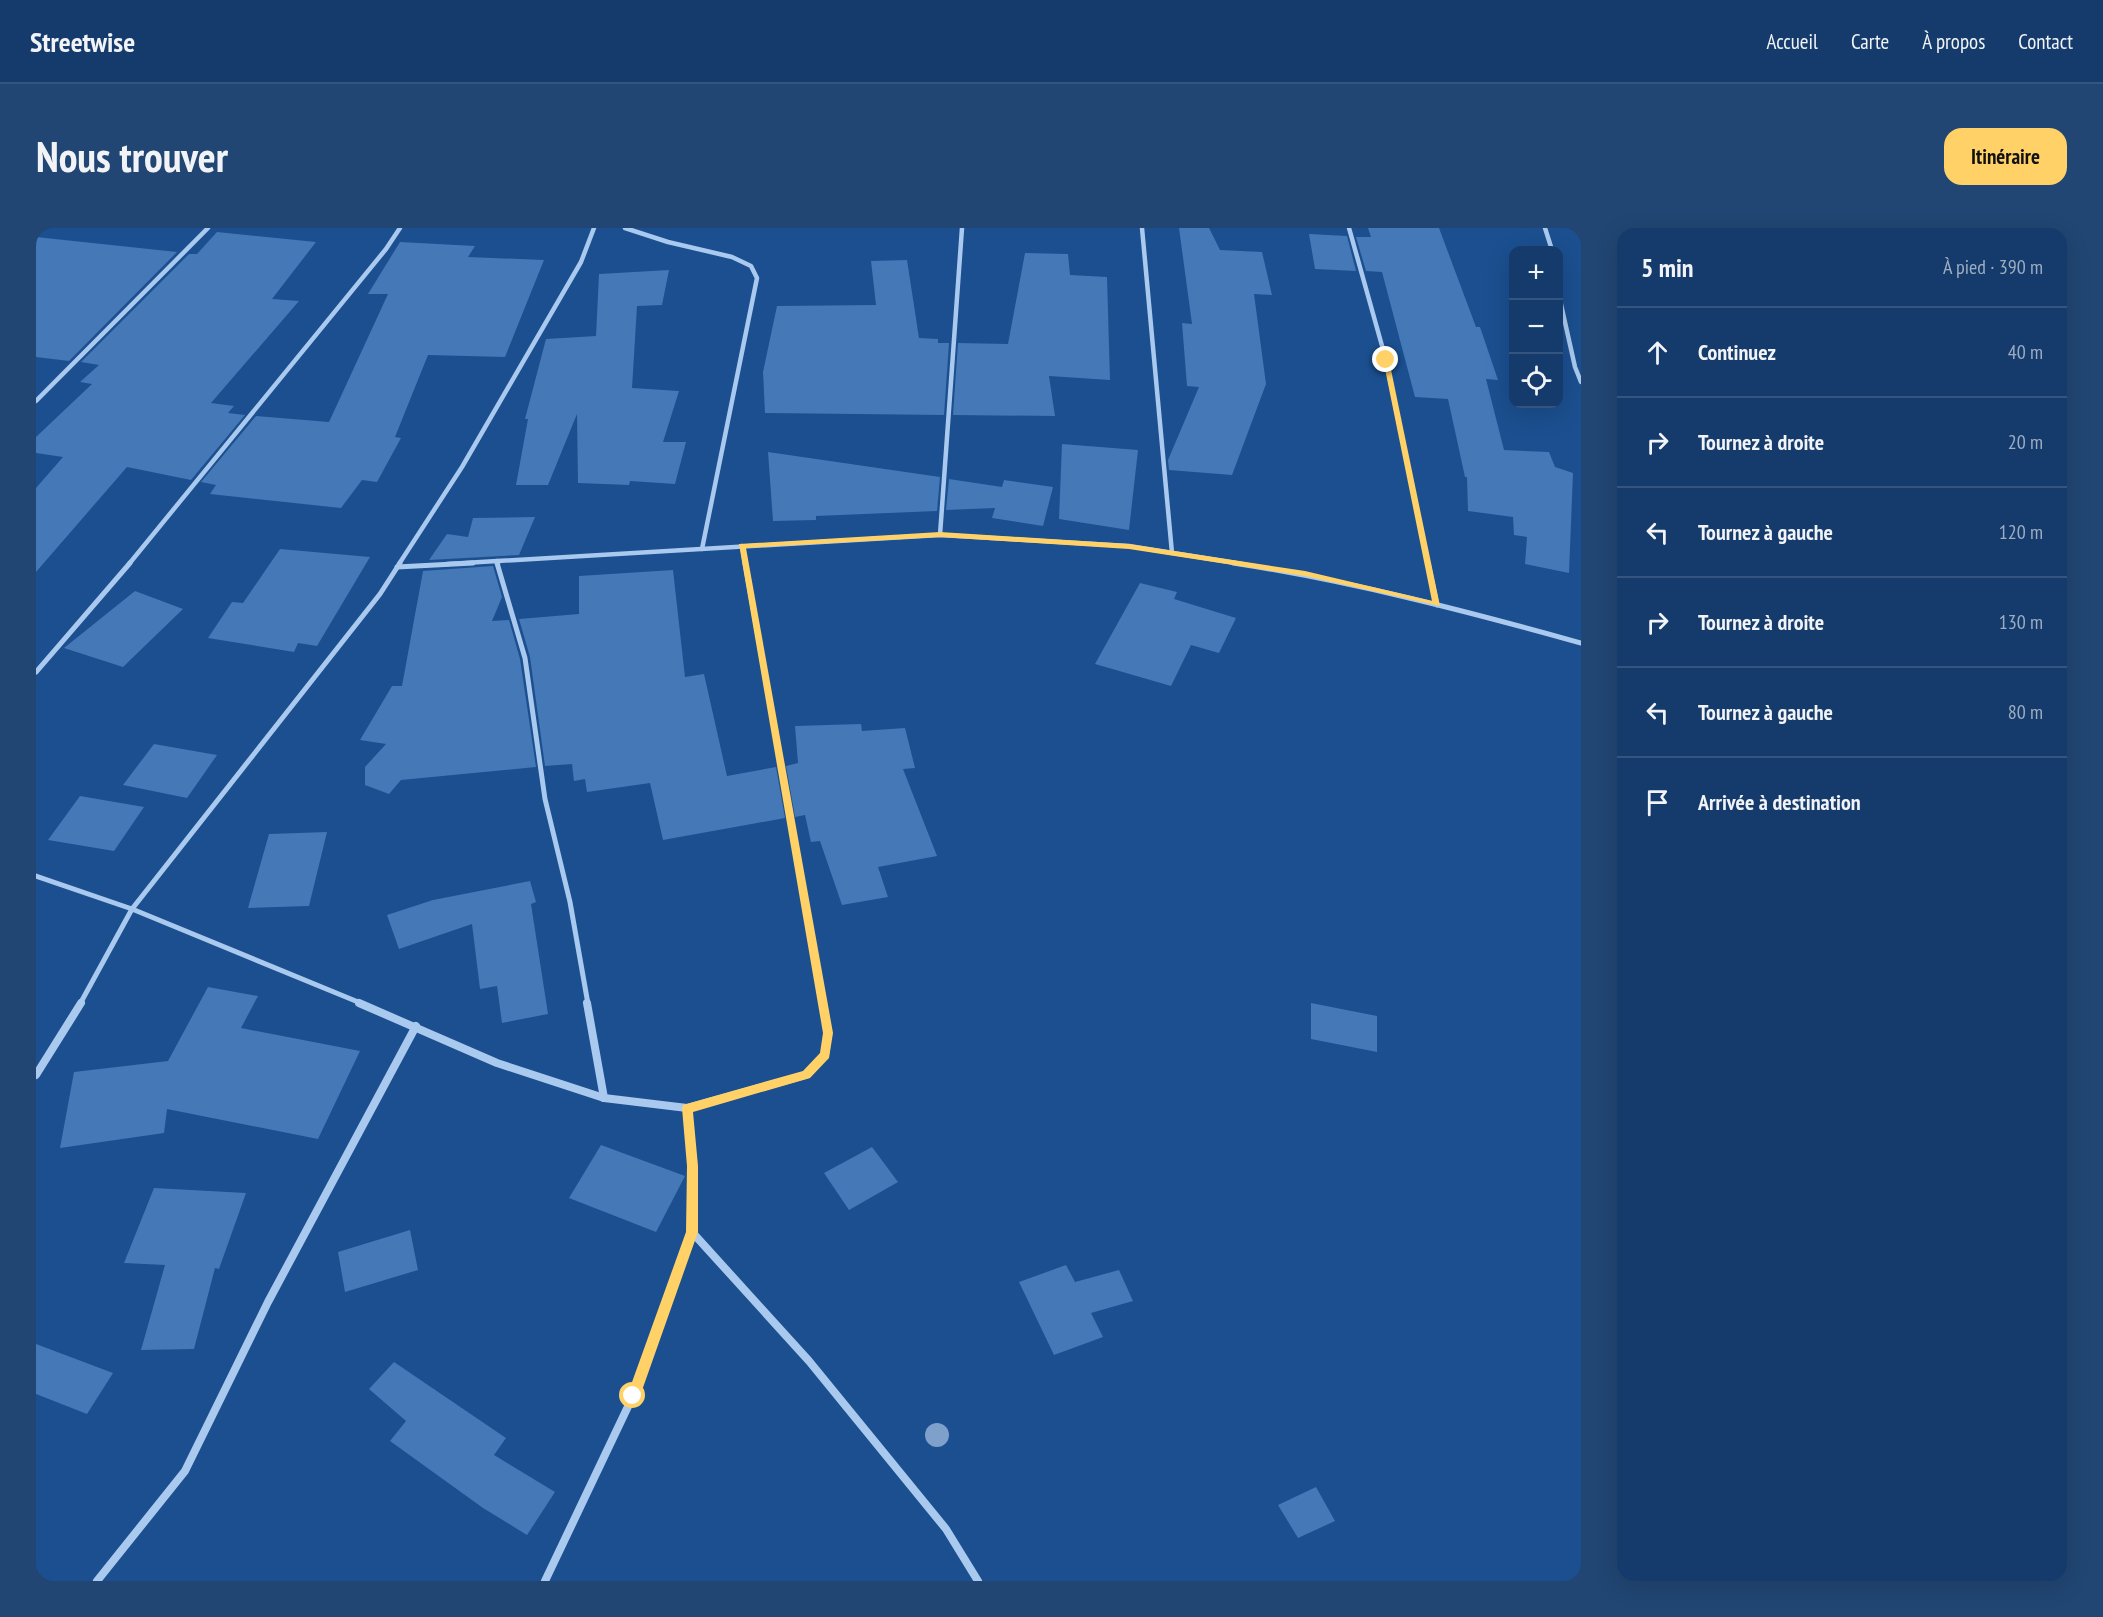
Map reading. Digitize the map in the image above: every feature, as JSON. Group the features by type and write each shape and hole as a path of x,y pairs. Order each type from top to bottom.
{"street":[{"path":"36,400 208,228"},
{"path":"36,672 172,514 386,249 400,228"},
{"path":"36,1075 83,999 132,909 380,594 398,567 462,467 581,262 594,228"},
{"path":"625,228 668,242 732,257 752,266 757,278 702,549"},
{"path":"940,534 962,228"},
{"path":"1142,228 1172,553"},
{"path":"1349,228 1386,360 1437,605"},
{"path":"1545,228 1551,246"},
{"path":"1560,300 1575,367 1581,382"},
{"path":"398,567 940,534 1129,546 1305,574 1437,605 1581,643"},
{"path":"36,876 132,909 417,1026 497,1063 604,1098 687,1108 806,1075 825,1055 828,1033 742,546"},
{"path":"497,561 525,658 546,799 570,902 604,1098"},
{"path":"97,1581 185,1471 268,1302 417,1026"},
{"path":"545,1581 633,1396 692,1232 693,1166 687,1108"},
{"path":"692,1232 823,1378 946,1529 978,1581"}],"building":[{"path":"1179,228 1209,228 1220,250 1262,252 1272,295 1254,294 1266,384 1232,475 1169,470 1168,460 1199,387 1187,386 1182,323 1192,324"},
{"path":"1368,228 1439,228 1476,327 1480,327 1498,380 1486,379 1504,450 1549,452 1555,467 1573,473 1569,573 1525,564 1527,537 1514,535 1513,517 1468,511 1467,477 1465,477 1448,399 1415,397 1382,272 1366,271 1356,237 1371,237"},
{"path":"217,232 316,242 272,299 299,301 211,403 234,406 228,413 245,415 191,480 127,467 36,572 36,488 63,457 36,453 36,437 92,384 80,382 99,365 81,362 189,254 197,254"},
{"path":"1309,234 1347,236 1356,271 1315,269"},
{"path":"36,237 177,252 69,361 36,357"},
{"path":"400,242 475,246 468,257 544,260 505,357 428,355 395,437 401,438 377,482 362,480 341,508 210,494 216,485 201,482 256,416 329,422 388,294 368,294"},
{"path":"1025,253 1068,254 1070,275 1107,277 1110,380 1049,376 1055,416 953,415 958,343 1008,344"},
{"path":"907,260 919,338 938,339 938,343 949,343 944,415 765,413 763,372 777,306 876,305 871,261"},
{"path":"669,270 662,305 637,306 632,388 679,391 663,442 686,442 675,484 630,481 629,485 578,483 577,414 548,485 516,485 528,419 525,419 546,339 596,336 599,274"},
{"path":"1062,444 1138,450 1129,530 1059,519"},
{"path":"768,452 940,477 937,511 816,516 816,520 773,521"},
{"path":"949,479 1002,487 1004,480 1053,487 1043,526 992,518 995,508 946,510"},
{"path":"535,517 519,555 429,560 447,534 468,537 473,518"},
{"path":"280,549 370,557 317,646 298,643 294,652 208,638 232,602 243,603"},
{"path":"493,566 502,597 492,621 509,620 520,659 536,767 401,780 389,794 365,785 365,767 386,744 360,740 392,686 402,686 423,571"},
{"path":"673,570 685,677 704,674 727,776 776,767 785,818 663,840 650,783 587,792 585,779 574,781 572,764 545,766 530,657 519,619 579,614 579,576"},
{"path":"1140,583 1177,592 1174,599 1236,618 1219,653 1191,645 1171,686 1095,664"},
{"path":"135,591 183,609 123,667 64,648"},
{"path":"861,724 862,731 905,728 915,768 903,769 937,856 878,867 888,897 842,905 820,841 811,842 805,815 795,817 786,766 798,763 795,726"},
{"path":"154,744 217,755 187,798 123,785"},
{"path":"80,796 144,807 114,851 48,840"},
{"path":"327,832 309,906 248,908 269,834"},
{"path":"530,881 536,902 531,904 548,1014 502,1023 497,986 480,989 472,924 399,949 387,915 433,900"},
{"path":"208,987 258,996 241,1028 360,1051 318,1139 167,1109 164,1133 60,1148 74,1072 168,1061"},
{"path":"1311,1003 1377,1016 1377,1052 1311,1039"},
{"path":"601,1145 685,1176 656,1232 569,1198"},
{"path":"872,1147 898,1182 849,1210 824,1173"},
{"path":"154,1188 246,1193 219,1269 215,1268 194,1349 141,1350 165,1265 124,1263"},
{"path":"410,1230 418,1270 345,1292 338,1252"},
{"path":"1066,1265 1075,1282 1119,1270 1133,1301 1091,1313 1103,1337 1054,1355 1019,1282"},
{"path":"36,1344 113,1373 87,1414 36,1394"},
{"path":"394,1362 506,1438 494,1455 555,1492 527,1535 483,1508 390,1441 406,1421 369,1389"},
{"path":"1316,1487 1335,1521 1298,1538 1278,1505"}],"route":[{"path":"633,1396 692,1232 693,1166 687,1108 806,1075 825,1055 828,1033 742,546 940,534 1129,546 1305,574 1437,605 1386,360"}]}
